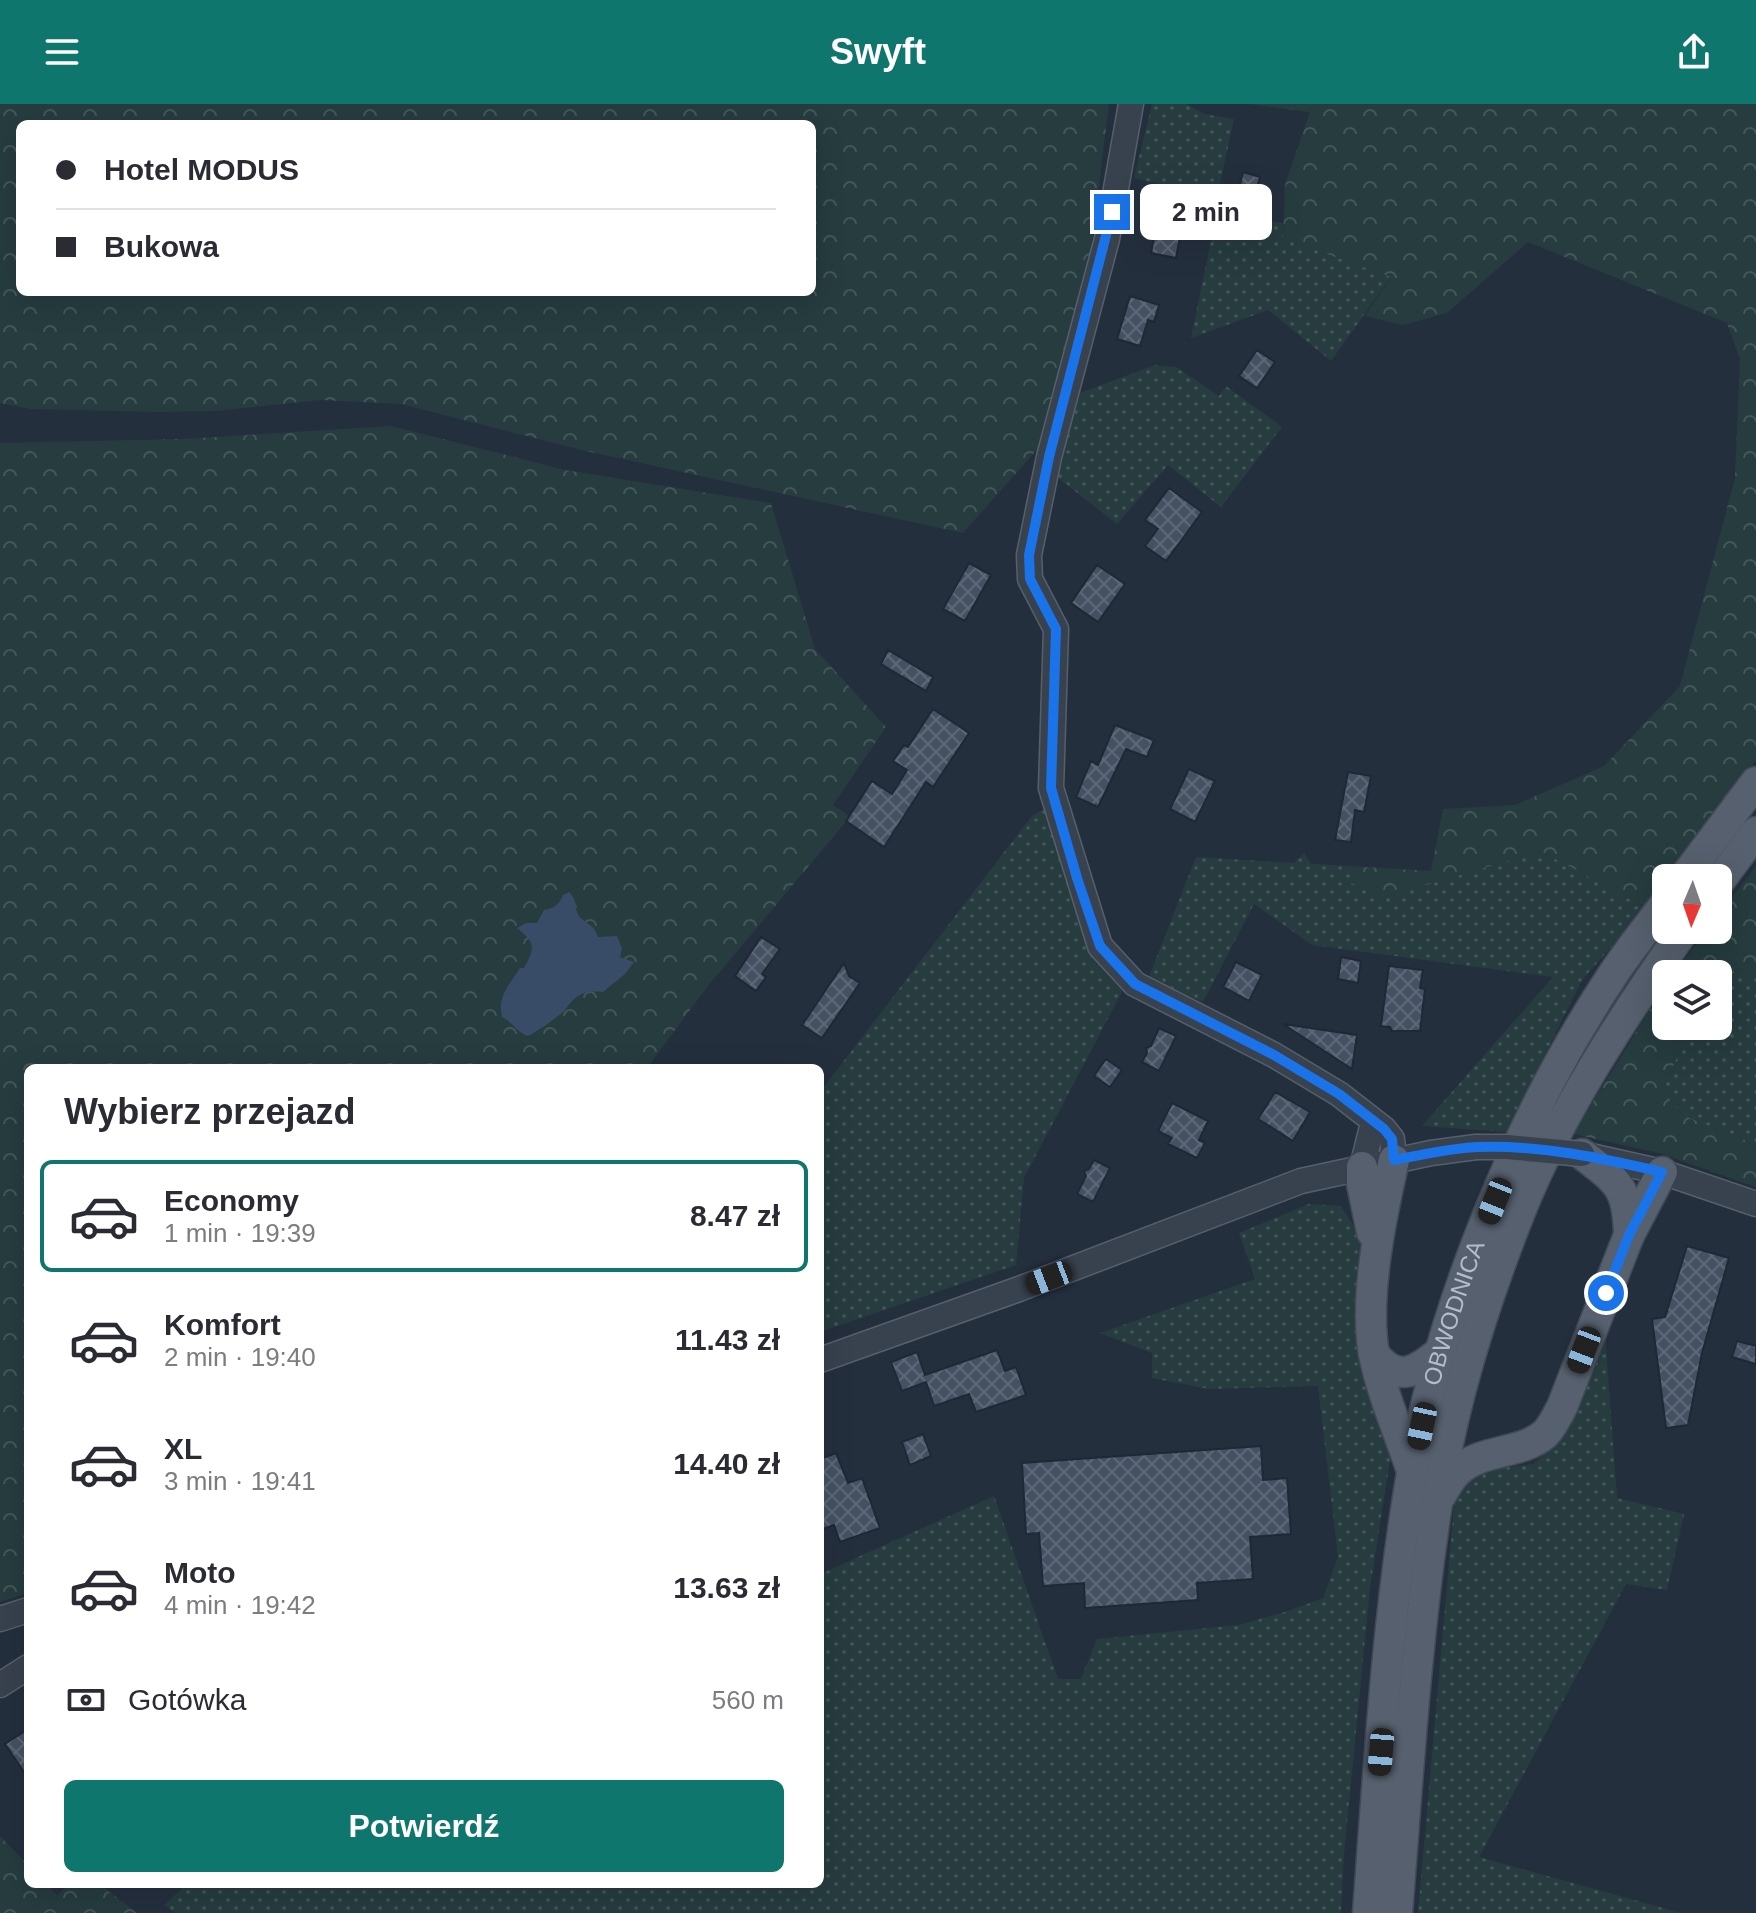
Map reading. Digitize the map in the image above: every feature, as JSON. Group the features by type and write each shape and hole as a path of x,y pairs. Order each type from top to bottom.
{"main road":[{"path":"1694,864 1756,782"},
{"path":"1732,864 1756,832"},
{"name":"OBWODNICA","path":"1368,1913 1393,1605 1412,1473 1441,1351 1504,1178 1554,1072 1612,975 1652,922"},
{"name":"OBWODNICA","path":"1397,1913 1421,1617 1437,1500 1459,1395 1490,1293 1538,1169 1631,1006 1674,944"},
{"path":"1582,1154 1614,1179 1622,1190 1628,1211 1629,1235"},
{"path":"1394,1160 1376,1257 1371,1324 1374,1354 1384,1393 1412,1473"},
{"path":"1362,1167 1362,1184 1376,1257"},
{"path":"1437,1500 1457,1471 1479,1457 1532,1443 1548,1432 1562,1407 1629,1235 1662,1172"},
{"path":"1374,1354 1385,1367 1404,1373 1419,1369 1441,1351"},
{"path":"1459,1395 1475,1433 1501,1451"}],"street":[{"path":"1131,104 1107,239 1049,457 1029,555 1030,579 1056,629 1051,788 1100,946 1135,984 1274,1055 1339,1094 1384,1129 1392,1139 1394,1160"},
{"path":"1362,1167 1373,1123"},
{"path":"824,1359 1094,1261 1301,1181 1394,1160 1476,1147 1582,1154 1662,1172 1756,1204"},
{"path":"0,1619 24,1611"},
{"path":"0,1685 24,1670"}],"green space":[{"path":"0,104 1109,104 1090,258 1042,444 963,533 586,451 401,404 320,400 216,411 31,409 0,403"},
{"path":"1152,104 1186,104 1204,114 1234,119 1217,198 1134,178"},
{"path":"1250,104 1756,104 1756,760 1679,864 1652,864 1652,900 1646,908 1541,851 1382,898 1351,884 1349,866 1431,871 1443,809 1515,805 1604,766 1680,686 1735,478 1740,359 1727,323 1528,242 1447,313 1403,325 1365,316 1391,277 1283,238 1285,185 1310,112"},
{"path":"1217,211 1283,223 1283,238 1391,277 1331,361 1268,310 1191,338"},
{"path":"1155,365 1176,367 1219,396 1226,386 1282,427 1221,507 1168,465 1117,524 1057,477 1080,393"},
{"path":"391,426 565,470 771,503 815,649 886,727 833,805 850,817 707,987 650,1064 24,1064 24,1594 0,1602 0,443 183,439"},
{"path":"1046,808 1086,942 1124,988 1024,1178 1016,1265 824,1331 824,1087 1032,816"},
{"path":"1541,851 1646,908 1582,980 1507,1132 1422,1126 1553,977 1312,945 1254,904 1203,1002 1148,979 1196,857 1294,863 1304,853 1311,864 1349,866 1351,884 1382,898"},
{"path":"1756,866 1756,977 1735,969 1732,972 1732,960 1684,960 1696,944 1732,944 1732,898"},
{"path":"1735,969 1756,977 1756,1149 1743,1139 1689,1119 1661,1093 1685,1040 1732,1040 1732,972"},
{"path":"1652,1007 1652,1040 1685,1040 1661,1093 1689,1118 1743,1139 1756,1149 1756,1187 1659,1153 1573,1134"},
{"path":"1309,1204 1341,1206 1364,1243 1392,1447 1370,1588 1341,1913 175,1913 164,1905 183,1888 824,1888 824,1572 994,1496 1058,1679 1081,1679 1097,1639 1239,1625 1323,1598 1338,1557 1318,1386 1209,1389 1152,1378 1152,1353 1100,1333 1255,1279 1239,1233"},
{"path":"1605,1334 1617,1498 1684,1514 1667,1590 1626,1584 1479,1857 1681,1913 1418,1913 1455,1495 1471,1477 1488,1470 1534,1464 1558,1439"},
{"path":"0,1836 24,1861 24,1888 50,1888 57,1895 65,1888 104,1888 137,1913 0,1913"}],"water":[{"path":"569,892 578,914 598,937 617,936 622,948 620,957 634,962 603,992 581,994 559,1016 528,1036 502,1017 501,1010 505,991 520,968 524,968 532,951 528,938 517,928 526,923 537,923 544,910 556,906"}],"building":[{"path":"1243,172 1260,177 1253,201 1237,197"},
{"path":"1159,211 1184,216 1176,258 1151,253"},
{"path":"1130,296 1159,305 1154,322 1148,320 1140,346 1117,339"},
{"path":"1257,350 1275,362 1257,388 1239,376"},
{"path":"1169,488 1202,512 1166,561 1145,546 1158,529 1145,520"},
{"path":"969,563 991,575 965,621 943,609"},
{"path":"1097,565 1125,584 1098,622 1071,603"},
{"path":"888,650 933,677 926,691 881,664"},
{"path":"933,709 969,733 933,787 926,782 884,847 846,821 872,781 892,794 907,770 893,761 904,745 908,747"},
{"path":"1115,725 1154,740 1147,757 1126,749 1098,807 1076,797 1091,761 1098,765"},
{"path":"1189,769 1215,781 1195,822 1170,809"},
{"path":"1348,772 1371,776 1364,812 1355,810 1351,842 1335,840"},
{"path":"761,937 780,949 762,974 766,977 756,991 735,976"},
{"path":"1341,957 1361,961 1358,983 1338,979"},
{"path":"1236,962 1262,975 1249,1001 1223,987"},
{"path":"844,963 849,976 860,983 822,1038 802,1025"},
{"path":"1389,966 1423,970 1420,988 1425,989 1420,1031 1392,1031 1390,1027 1381,1026"},
{"path":"1283,1024 1357,1035 1352,1069"},
{"path":"1159,1028 1176,1036 1159,1071 1142,1062 1146,1048 1151,1046"},
{"path":"1106,1059 1122,1070 1110,1087 1094,1076"},
{"path":"1275,1092 1310,1112 1293,1141 1258,1119"},
{"path":"1172,1103 1208,1121 1199,1140 1205,1143 1197,1158 1168,1144 1172,1138 1158,1131"},
{"path":"1094,1160 1110,1168 1093,1202 1077,1194 1086,1176 1084,1171"},
{"path":"1687,1246 1729,1258 1702,1353 1688,1425 1666,1428 1652,1319 1665,1317"},
{"path":"1737,1341 1756,1346 1756,1364 1732,1357"},
{"path":"997,1350 1005,1371 1016,1367 1026,1395 976,1412 969,1394 934,1406 926,1382 902,1391 891,1362 917,1352 925,1375"},
{"path":"923,1434 931,1456 910,1465 902,1442"},
{"path":"1261,1446 1263,1480 1287,1478 1291,1534 1250,1537 1253,1579 1197,1583 1198,1600 1085,1608 1084,1583 1043,1586 1039,1533 1026,1534 1022,1463"},
{"path":"836,1453 848,1483 862,1478 880,1528 840,1542 834,1525 824,1529 824,1458"},
{"path":"24,1732 24,1772 5,1744"}],"route":[{"path":"1112,212 1049,457 1029,555 1030,579 1056,629 1051,788 1100,946 1135,984 1274,1055 1339,1094 1384,1129 1392,1139 1394,1160 1476,1147 1507,1147 1582,1154 1662,1172 1629,1235 1606,1293"}]}
